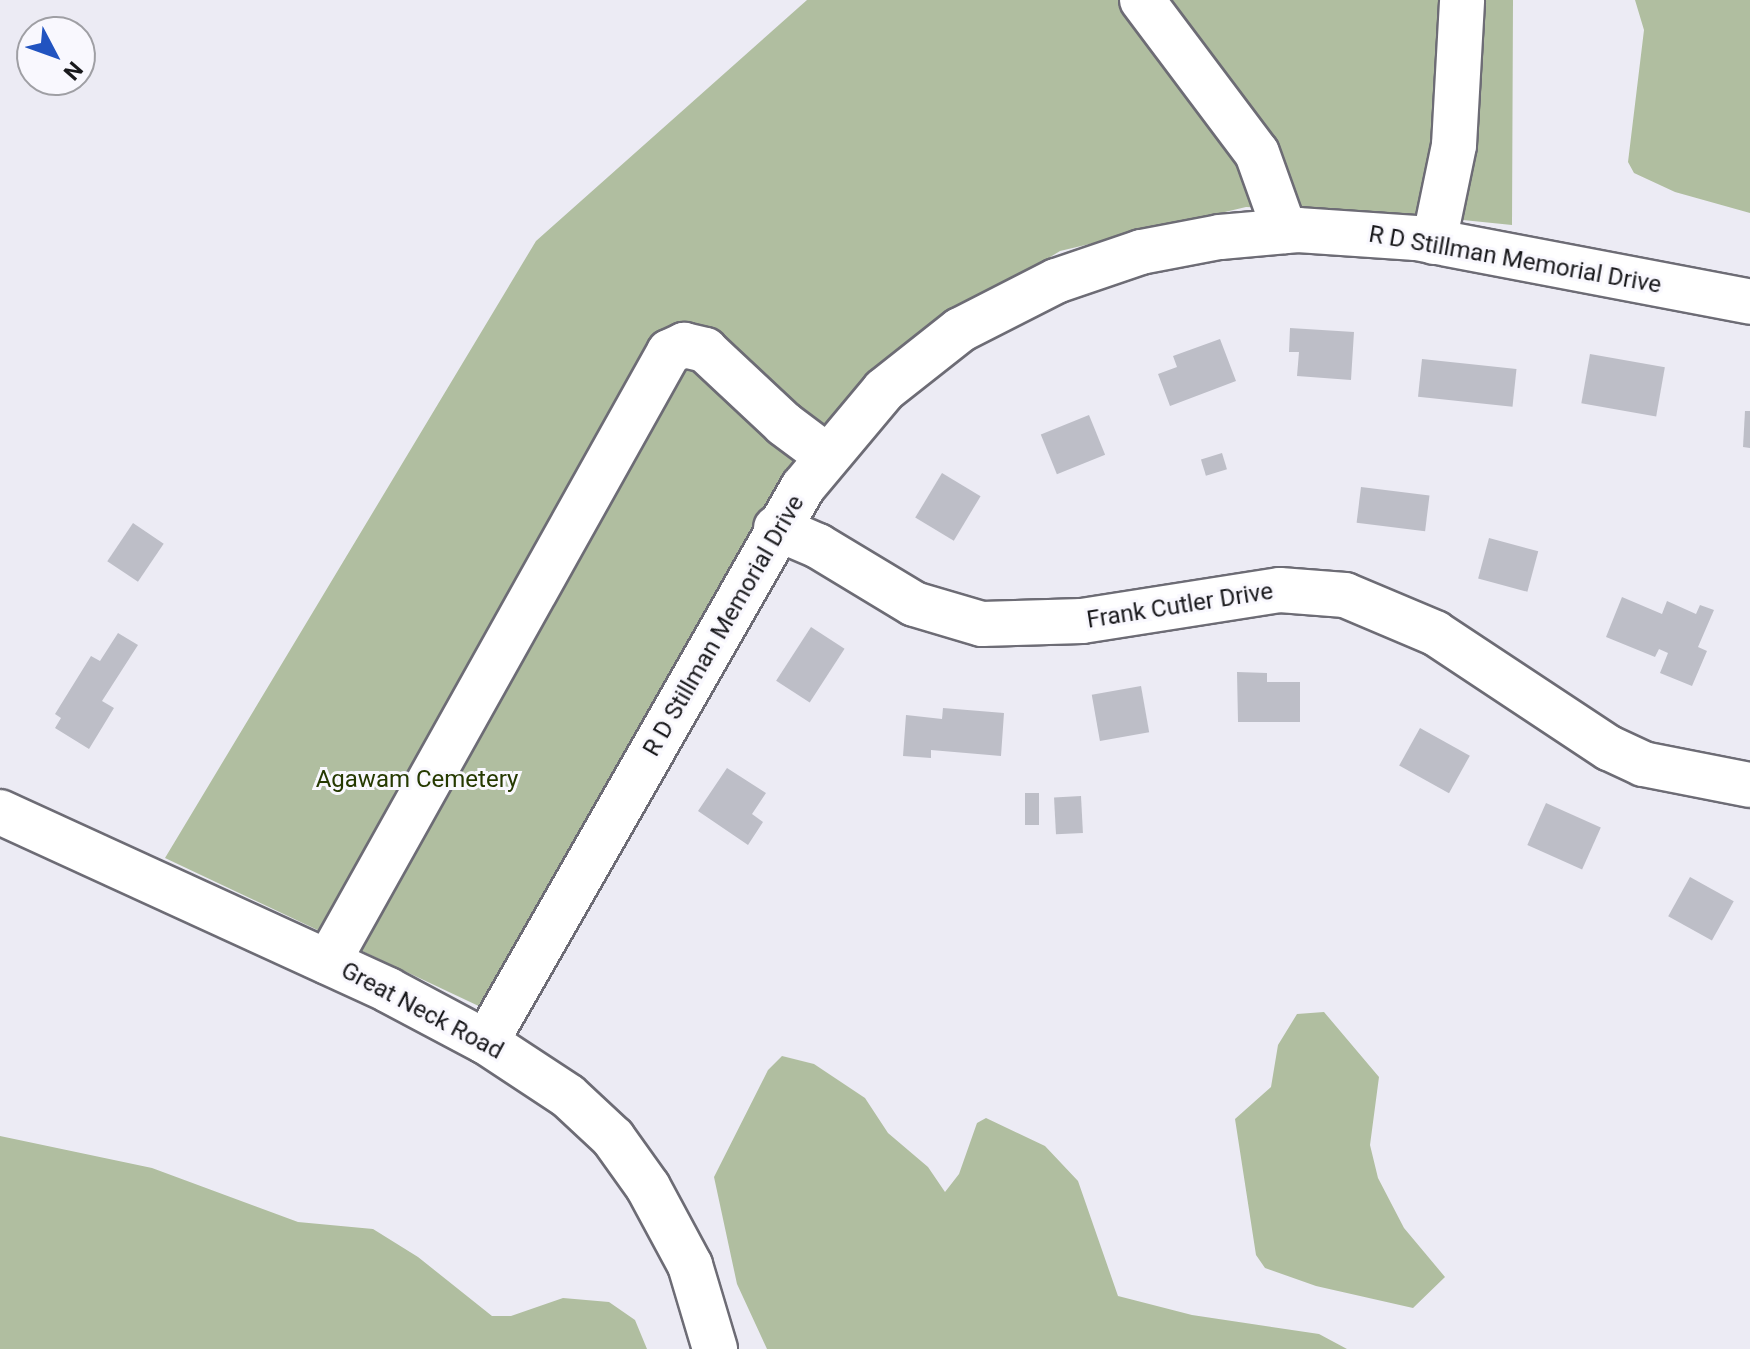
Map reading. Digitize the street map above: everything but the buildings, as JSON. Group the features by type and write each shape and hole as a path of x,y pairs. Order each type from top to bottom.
{"street":[{"path":"1142,0 1257,153 1285,231"},
{"path":"1434,242 1454,145 1462,0"},
{"name":"R D Stillman Memorial Drive","path":"486,1042 776,528 827,456 908,368 1016,299 1141,252 1220,237 1285,231 1375,233 1434,242 1750,302"},
{"path":"328,962 669,352 684,345 705,350 784,424 827,456"},
{"name":"Frank Cutler Drive","path":"776,528 818,546 914,604 982,624 1082,621 1280,590 1345,595 1435,633 1609,748 1643,764 1750,785"},
{"name":"Great Neck Road","path":"0,812 328,962 486,1042 568,1096 626,1153 690,1265 715,1349"}],"green space":[{"name":"Agawam Cemetery","path":"807,0 1513,0 1512,225 1394,213 1246,207 1060,251 912,342 485,1009 165,858 536,241"},
{"path":"1635,0 1750,0 1750,213 1675,192 1634,173 1628,162 1644,30"},
{"path":"1324,1012 1379,1077 1370,1145 1378,1178 1404,1228 1445,1277 1413,1308 1316,1286 1265,1268 1256,1255 1235,1119 1271,1087 1278,1045 1297,1014"},
{"path":"782,1056 814,1064 865,1098 888,1133 928,1167 945,1192 959,1174 977,1123 986,1118 1045,1146 1078,1181 1118,1296 1192,1315 1319,1334 1347,1349 767,1349 737,1284 714,1177 768,1070"},
{"path":"0,1136 152,1168 298,1222 373,1229 418,1257 492,1316 511,1316 563,1298 609,1302 635,1320 647,1349 0,1349"}]}
